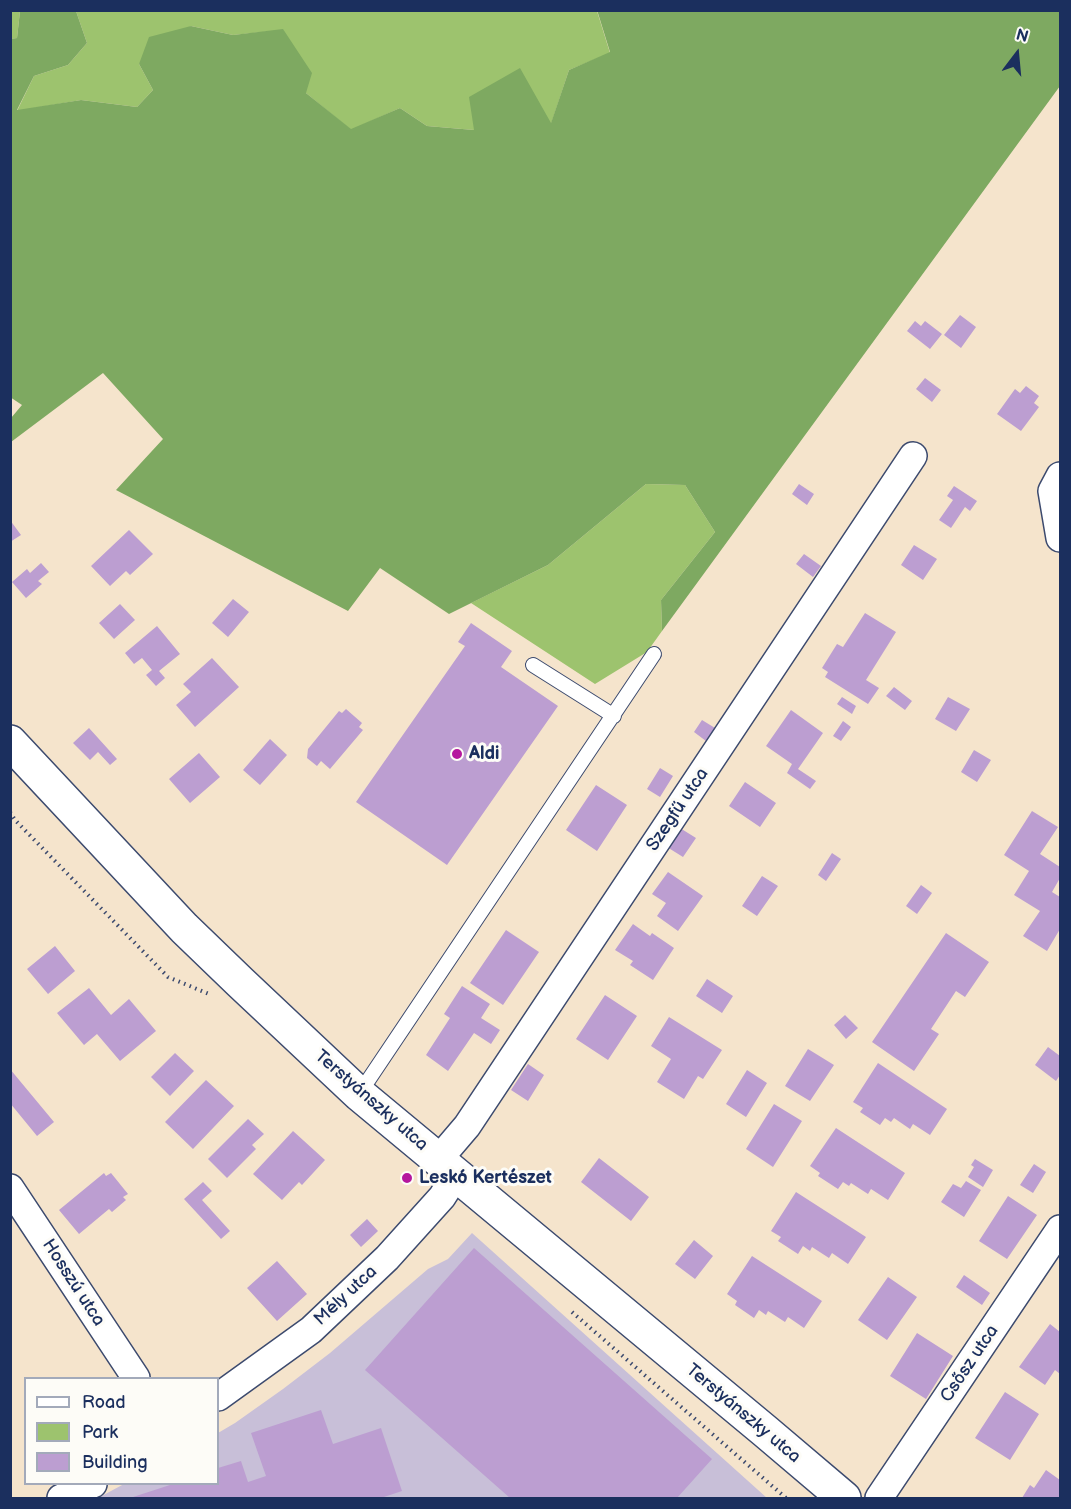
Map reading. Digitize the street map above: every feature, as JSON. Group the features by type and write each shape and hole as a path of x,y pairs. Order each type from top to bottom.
{"main road":[{"name":"Terstyánszky utca","path":"10,742 143,885 240,982 359,1094 844,1498"}],"street":[{"name":"Szegfű utca","path":"447,1168 474,1116 913,456"},
{"path":"1060,476 1052,491 1060,538"},
{"name":"Mély utca","path":"219,1396 311,1330 387,1258 442,1197 447,1168"},
{"name":"Hosszú utca","path":"10,1188 135,1377"},
{"name":"Csősz utca","path":"879,1498 1060,1228"},
{"path":"61,1498 91,1485"}],"lane":[{"path":"359,1094 654,654"},
{"path":"533,665 614,716"}],"path":[{"path":"10,812 15,820 168,977 209,994 240,982"},
{"path":"572,1312 786,1498"}],"shaded area":[{"path":"472,1233 767,1498 98,1498 122,1485 219,1485 219,1432 283,1389 330,1353 428,1269 448,1259"}],"green space":[{"path":"597,10 1060,11 1060,86 662,631 661,600 715,532 685,485 646,484 548,565 449,614 380,568 348,611 116,490 163,439 103,373 11,442 11,418 22,405 10,397 10,39 17,38 20,11 76,11 87,43 68,65 34,76 17,110 81,100 137,107 153,90 139,64 149,37 191,26 233,35 283,29 312,73 306,93 351,129 400,108 427,126 474,130 469,97 520,68 551,123 569,70 610,52"},
{"path":"11,11 20,11 17,38 11,39"},
{"path":"76,11 597,11 610,53 569,70 551,124 474,130 427,126 400,108 351,130 306,93 283,30 233,35 191,26 139,64 153,90 137,107 81,100 17,111 34,76 68,65 87,43"},
{"path":"646,484 685,485 715,532 661,600 662,631 647,652 595,684 471,603 548,565"}],"building":[{"path":"960,315 976,327 961,348 944,335"},
{"path":"915,321 921,326 925,321 942,334 930,349 907,331"},
{"path":"925,378 941,390 932,402 916,389"},
{"path":"1026,386 1039,396 1034,403 1039,407 1021,431 997,414 1015,389 1020,393"},
{"path":"799,484 814,494 807,505 792,494"},
{"path":"954,486 977,501 970,511 965,507 951,528 939,520 953,500 947,496"},
{"path":"10,520 21,535 10,542"},
{"path":"129,530 153,554 130,575 126,571 110,586 91,566"},
{"path":"914,545 937,559 923,580 901,565"},
{"path":"804,554 821,566 813,577 796,564"},
{"path":"41,563 49,572 38,581 42,584 26,598 12,582 27,569 30,573"},
{"path":"233,599 249,612 228,637 212,623"},
{"path":"120,604 135,620 114,639 99,623"},
{"path":"865,613 896,632 866,680 879,688 868,704 825,677 828,672 822,668 837,644 843,647"},
{"name":"Aldi","path":"471,623 512,651 501,667 558,706 447,865 356,802 465,646 458,642"},
{"path":"157,626 180,654 159,671 165,678 156,686 146,675 152,670 142,658 134,664 125,653"},
{"path":"212,658 239,687 195,727 176,705 191,692 183,684"},
{"path":"894,687 912,701 905,710 886,696"},
{"path":"842,697 856,706 852,714 837,704"},
{"path":"948,697 970,709 956,731 935,719"},
{"path":"346,709 362,723 359,727 363,730 330,769 321,761 317,766 307,758 308,749 339,711 342,713"},
{"path":"791,710 823,733 798,769 816,781 810,789 787,773 792,764 766,746"},
{"path":"702,720 715,728 706,741 694,732"},
{"path":"843,721 851,727 841,741 833,736"},
{"path":"89,728 117,759 110,765 98,752 90,760 73,743"},
{"path":"270,739 287,755 260,785 243,770"},
{"path":"974,750 991,760 977,782 961,772"},
{"path":"199,753 220,777 190,803 169,779"},
{"path":"660,768 673,776 660,797 647,789"},
{"path":"745,782 776,803 760,827 729,806"},
{"path":"596,785 627,805 597,851 566,830"},
{"path":"1032,811 1058,827 1040,854 1060,867 1060,878 1052,892 1060,897 1060,929 1047,951 1023,936 1040,911 1014,895 1029,871 1004,855"},
{"path":"680,828 696,838 683,857 667,847"},
{"path":"832,853 841,859 826,881 818,875"},
{"path":"668,872 703,896 678,931 657,916 666,903 652,894"},
{"path":"762,876 778,886 757,916 742,906"},
{"path":"921,885 932,893 917,914 906,906"},
{"path":"633,924 650,936 652,933 674,948 653,980 630,965 633,961 615,950"},
{"path":"506,930 539,952 503,1005 470,983"},
{"path":"946,933 989,962 965,997 956,991 931,1029 939,1034 914,1071 872,1042"},
{"path":"55,946 75,971 48,994 27,969"},
{"path":"707,979 733,996 722,1013 696,996"},
{"path":"462,986 490,1004 481,1018 500,1030 491,1044 474,1033 448,1071 426,1055 450,1018 444,1014"},
{"path":"89,988 111,1015 129,999 156,1031 120,1061 97,1034 84,1045 57,1013"},
{"path":"605,995 637,1016 608,1060 576,1039"},
{"path":"845,1015 858,1028 846,1039 834,1025"},
{"path":"669,1017 722,1050 703,1079 698,1076 684,1099 657,1082 671,1059 651,1046"},
{"path":"1048,1047 1060,1056 1060,1075 1056,1081 1035,1065"},
{"path":"808,1049 834,1065 810,1101 785,1086"},
{"path":"175,1053 194,1071 170,1096 151,1077"},
{"path":"878,1063 947,1109 930,1135 913,1124 910,1129 894,1118 891,1122 885,1118 880,1125 860,1112 863,1108 853,1102"},
{"path":"528,1064 544,1075 528,1101 511,1090"},
{"path":"10,1069 54,1122 37,1136 10,1103"},
{"path":"747,1070 767,1083 746,1117 726,1104"},
{"path":"206,1080 234,1106 193,1149 165,1122"},
{"path":"774,1104 802,1121 773,1167 746,1149"},
{"path":"248,1119 264,1134 252,1145 256,1149 227,1178 208,1159"},
{"path":"836,1128 905,1173 888,1200 871,1189 868,1194 851,1183 849,1186 843,1182 838,1189 818,1176 820,1173 810,1166"},
{"path":"293,1131 325,1160 302,1185 299,1182 282,1200 253,1174"},
{"path":"599,1158 649,1197 631,1221 581,1182"},
{"path":"975,1159 993,1170 983,1187 968,1177 974,1167 971,1165"},
{"path":"1034,1164 1046,1172 1033,1193 1020,1185"},
{"path":"104,1173 106,1176 111,1173 128,1194 123,1197 126,1200 112,1212 109,1209 79,1234 59,1210"},
{"path":"966,1181 981,1190 964,1217 941,1202 953,1184 961,1188"},
{"path":"203,1182 212,1191 202,1200 230,1231 221,1239 184,1199"},
{"path":"796,1192 866,1237 848,1264 832,1253 829,1258 812,1247 810,1251 803,1246 798,1254 778,1241 781,1237 771,1231"},
{"path":"1008,1196 1037,1215 1007,1259 979,1241"},
{"path":"367,1219 378,1231 361,1247 350,1235"},
{"path":"694,1240 713,1256 695,1279 675,1264"},
{"path":"474,1248 712,1459 677,1498 510,1498 365,1370"},
{"path":"752,1256 822,1301 804,1328 788,1317 785,1322 768,1311 766,1315 759,1310 754,1318 735,1305 737,1301 727,1294"},
{"path":"277,1261 307,1294 277,1321 247,1288"},
{"path":"964,1275 990,1293 982,1305 956,1287"},
{"path":"888,1277 917,1297 887,1340 858,1320"},
{"path":"1050,1324 1060,1332 1060,1374 1055,1370 1045,1385 1019,1367"},
{"path":"917,1333 953,1356 926,1399 890,1376"},
{"path":"1005,1392 1039,1414 1010,1460 975,1438"},
{"path":"321,1410 333,1444 381,1428 402,1491 381,1498 130,1498 170,1485 219,1485 219,1468 241,1461 248,1482 266,1476 251,1433"},
{"path":"1046,1470 1060,1480 1060,1498 1022,1498 1030,1485 1034,1488"}],"place":[{"name":"Aldi","path":"457,754"},
{"name":"Leskó Kertészet","path":"407,1178"}]}
